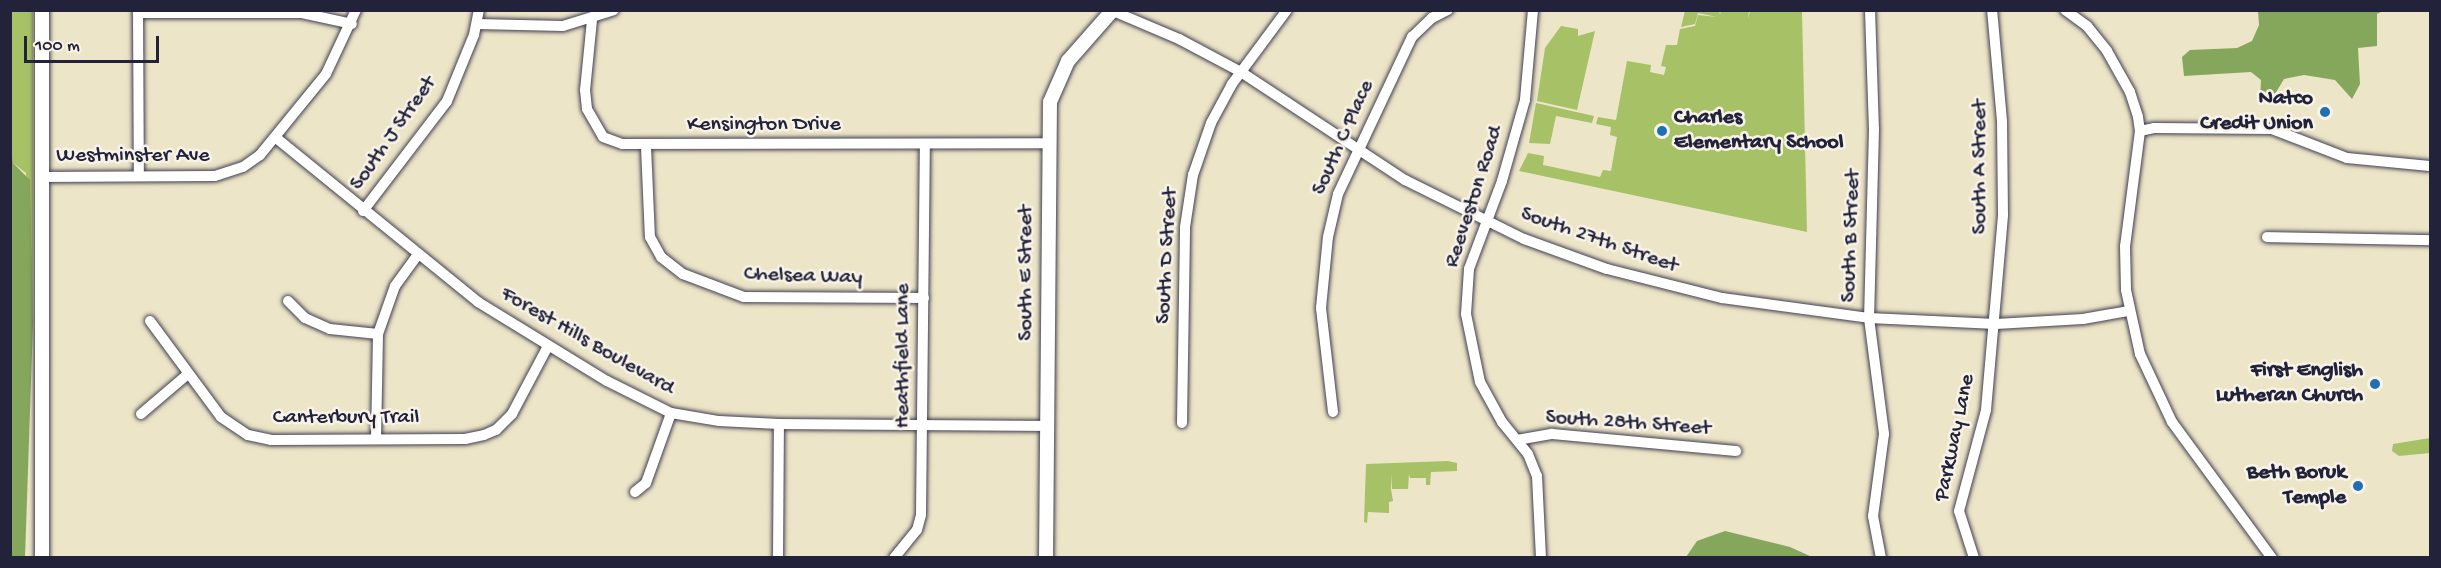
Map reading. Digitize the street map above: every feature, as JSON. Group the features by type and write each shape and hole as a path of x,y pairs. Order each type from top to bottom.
{"street":[{"path":"42,10 42,558"},
{"name":"Westminster Ave","path":"41,177 230,173 252,161 275,137 326,74 352,24 356,10"},
{"name":"South J Street","path":"363,211 447,100 477,24 479,10"},
{"path":"477,24 562,26 592,20 614,10"},
{"name":"South 27th Street","path":"1113,10 1179,39 1241,72 1356,150 1405,180 1524,239 1607,269 1681,290 1788,310 1869,318 1996,324 2083,319 2129,311"},
{"name":"South E Street","path":"1046,558 1050,102 1060,74 1081,43 1113,10"},
{"name":"South D Street","path":"1182,423 1188,200 1210,125 1241,72 1287,10"},
{"name":"South C Place","path":"1333,412 1324,347 1324,269 1338,194 1356,150 1412,37 1432,18 1448,10"},
{"name":"Reeveston Road","path":"1533,10 1525,100 1502,181 1469,269 1466,314 1469,345 1480,382 1528,454 1537,476 1542,558"},
{"name":"South B Street","path":"1869,318 1874,129 1870,10"},
{"name":"South A Street","path":"1992,10 2003,136 1996,324"},
{"path":"2065,10 2087,26 2114,62 2130,92 2140,131 2126,228 2129,311 2144,363 2172,422 2272,558"},
{"path":"139,175 138,12 302,13 352,24"},
{"name":"Kensington Drive","path":"592,20 585,90 590,117 603,137 646,147 1049,143"},
{"path":"2140,131 2154,128 2272,129 2347,158 2430,166"},
{"name":"Forest Hills Boulevard","path":"275,137 363,211 478,302 548,346 671,413 718,422 1047,426"},
{"name":"Heathfield Lane","path":"894,558 917,530 921,515 925,145"},
{"name":"Chelsea Way","path":"646,147 650,237 661,257 683,274 744,297 924,298"},
{"path":"2267,237 2430,240"},
{"path":"376,439 378,334 395,286 418,254"},
{"path":"288,301 305,318 330,329 378,334"},
{"path":"1869,318 1884,434 1873,516 1881,558"},
{"name":"Canterbury Trail","path":"150,321 221,417 250,435 271,440 465,439 496,430 512,414 548,346"},
{"name":"Parkway Lane","path":"1974,558 1962,528 1959,511 1986,410 1996,324"},
{"path":"141,414 188,374"},
{"path":"635,492 646,483 671,413"},
{"path":"778,558 779,424"},
{"name":"South 28th Street","path":"1517,440 1552,434 1736,451"}],"green space":[{"path":"10,11 33,11 33,323 26,173 13,163 11,136"},
{"name":"Charles Elementary School","path":"1685,11 1719,11 1720,14 1721,11 1749,11 1748,19 1750,11 1802,11 1807,232 1519,171 1528,153 1544,156 1543,165 1600,177 1603,170 1611,171 1617,137 1610,135 1611,127 1596,124 1598,117 1616,120 1627,61 1651,65 1650,72 1664,75 1666,67 1661,66 1666,45 1677,45 1680,29 1695,26 1698,15 1717,17 1698,13 1695,24 1681,27"},
{"path":"2258,11 2383,11 2377,14 2377,46 2358,48 2360,84 2352,99 2335,80 2304,75 2284,79 2272,99 2260,101 2261,80 2251,72 2184,76 2182,57 2190,50 2237,48 2252,41 2259,25"},
{"path":"1561,26 1578,29 1578,36 1595,31 1577,110 1537,101 1545,48"},
{"path":"1536,103 1594,116 1592,123 1556,116 1550,144 1529,143"},
{"path":"11,136 13,163 30,180 33,323 25,558 10,557"},
{"path":"2430,438 2430,453 2399,456 2392,451 2393,444"},
{"path":"1448,461 1457,463 1457,471 1431,472 1430,485 1426,485 1426,478 1410,478 1409,474 1408,489 1392,489 1391,473 1391,489 1393,501 1389,502 1389,513 1368,512 1367,523 1364,522 1366,464"},
{"path":"1725,531 1790,547 1812,557 1686,557 1697,541"}],"place":[{"name":"Natco Credit Union","path":"2325,112"},
{"name":"Charles Elementary School","path":"1662,131"},
{"name":"First English Lutheran Church","path":"2375,384"},
{"name":"Beth Boruk Temple","path":"2358,486"}]}
